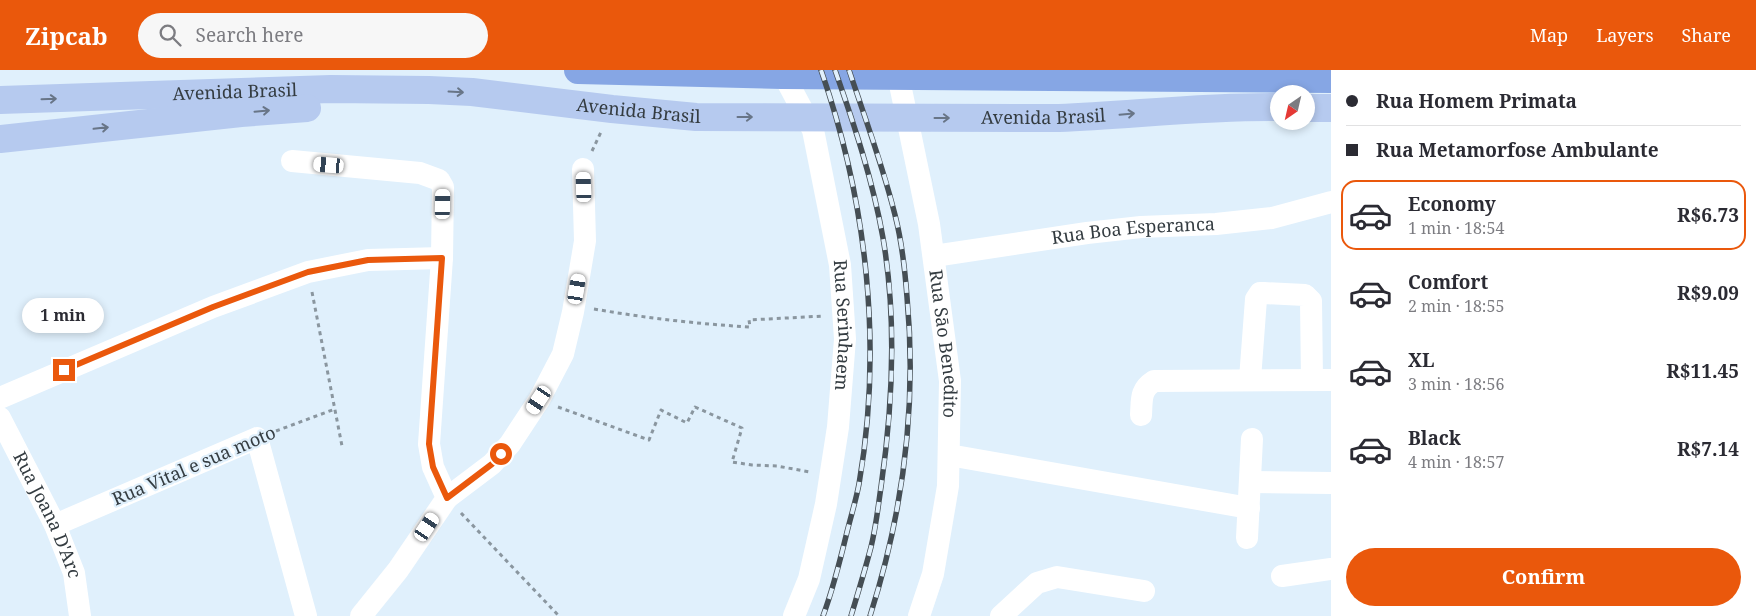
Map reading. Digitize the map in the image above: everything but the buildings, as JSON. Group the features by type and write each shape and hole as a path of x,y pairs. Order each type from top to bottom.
{"highway":[{"name":"Avenida Brasil","path":"578,70 678,73 1331,79"}],"main road":[{"name":"Avenida Brasil","path":"0,100 331,89 429,90 472,92 612,110 696,117 1068,118 1214,108 1270,107"},
{"path":"0,139 310,107 429,90"},
{"path":"1315,108 1331,108"}],"street":[{"name":"Rua Serinhaem","path":"781,70 813,130 840,265 845,339 838,427 826,504 809,579 794,616"},
{"name":"Rua Sāo Benedito","path":"896,70 924,199 934,256 950,380 948,486 925,613"},
{"path":"292,161 420,173 439,180 443,186 442,258 429,444 433,467 447,498"},
{"path":"361,616 398,570 447,498 492,464 510,444 539,400 563,354 586,241 583,169"},
{"name":"Rua Boa Esperanca","path":"934,256 1114,230 1216,224 1272,218 1331,202"},
{"path":"0,398 213,307 308,272 368,260 442,258"},
{"path":"1142,415 1142,394 1146,386 1154,381 1322,380 1312,301 1305,295 1264,293 1260,294 1256,299 1250,379"},
{"name":"Rua Joana D'Arc","path":"0,418 55,525 74,573 80,616"},
{"path":"257,438 306,616"},
{"name":"Rua Vital e sua moto","path":"55,525 257,438"},
{"path":"1247,538 1252,439"},
{"path":"949,455 1249,508"},
{"path":"1250,482 1331,483"},
{"path":"1282,576 1331,569"},
{"path":"1000,616 1037,583 1056,577 1144,591"}],"path":[{"path":"583,169 612,110"},
{"path":"308,272 342,446"},
{"path":"574,305 641,317 716,325 750,326 749,320 843,315"},
{"path":"539,400 649,440 661,410 687,423 695,407 742,428 732,462 777,466 831,475"},
{"name":"Rua Vital e sua moto","path":"257,438 335,409"},
{"path":"447,498 559,616"}],"railway":[{"path":"821,70 837,120 850,171 860,223 870,327 870,380 859,484 836,575 823,616"},
{"path":"835,70 862,153 879,217 887,269 892,331 891,393 878,510 871,547 851,616"},
{"path":"849,70 879,160 897,225 904,266 910,337 910,378 905,458 891,538 870,616"}],"route":[{"path":"64,370 213,307 308,272 368,260 442,258 429,444 433,467 447,498 492,464 501,454"}]}
